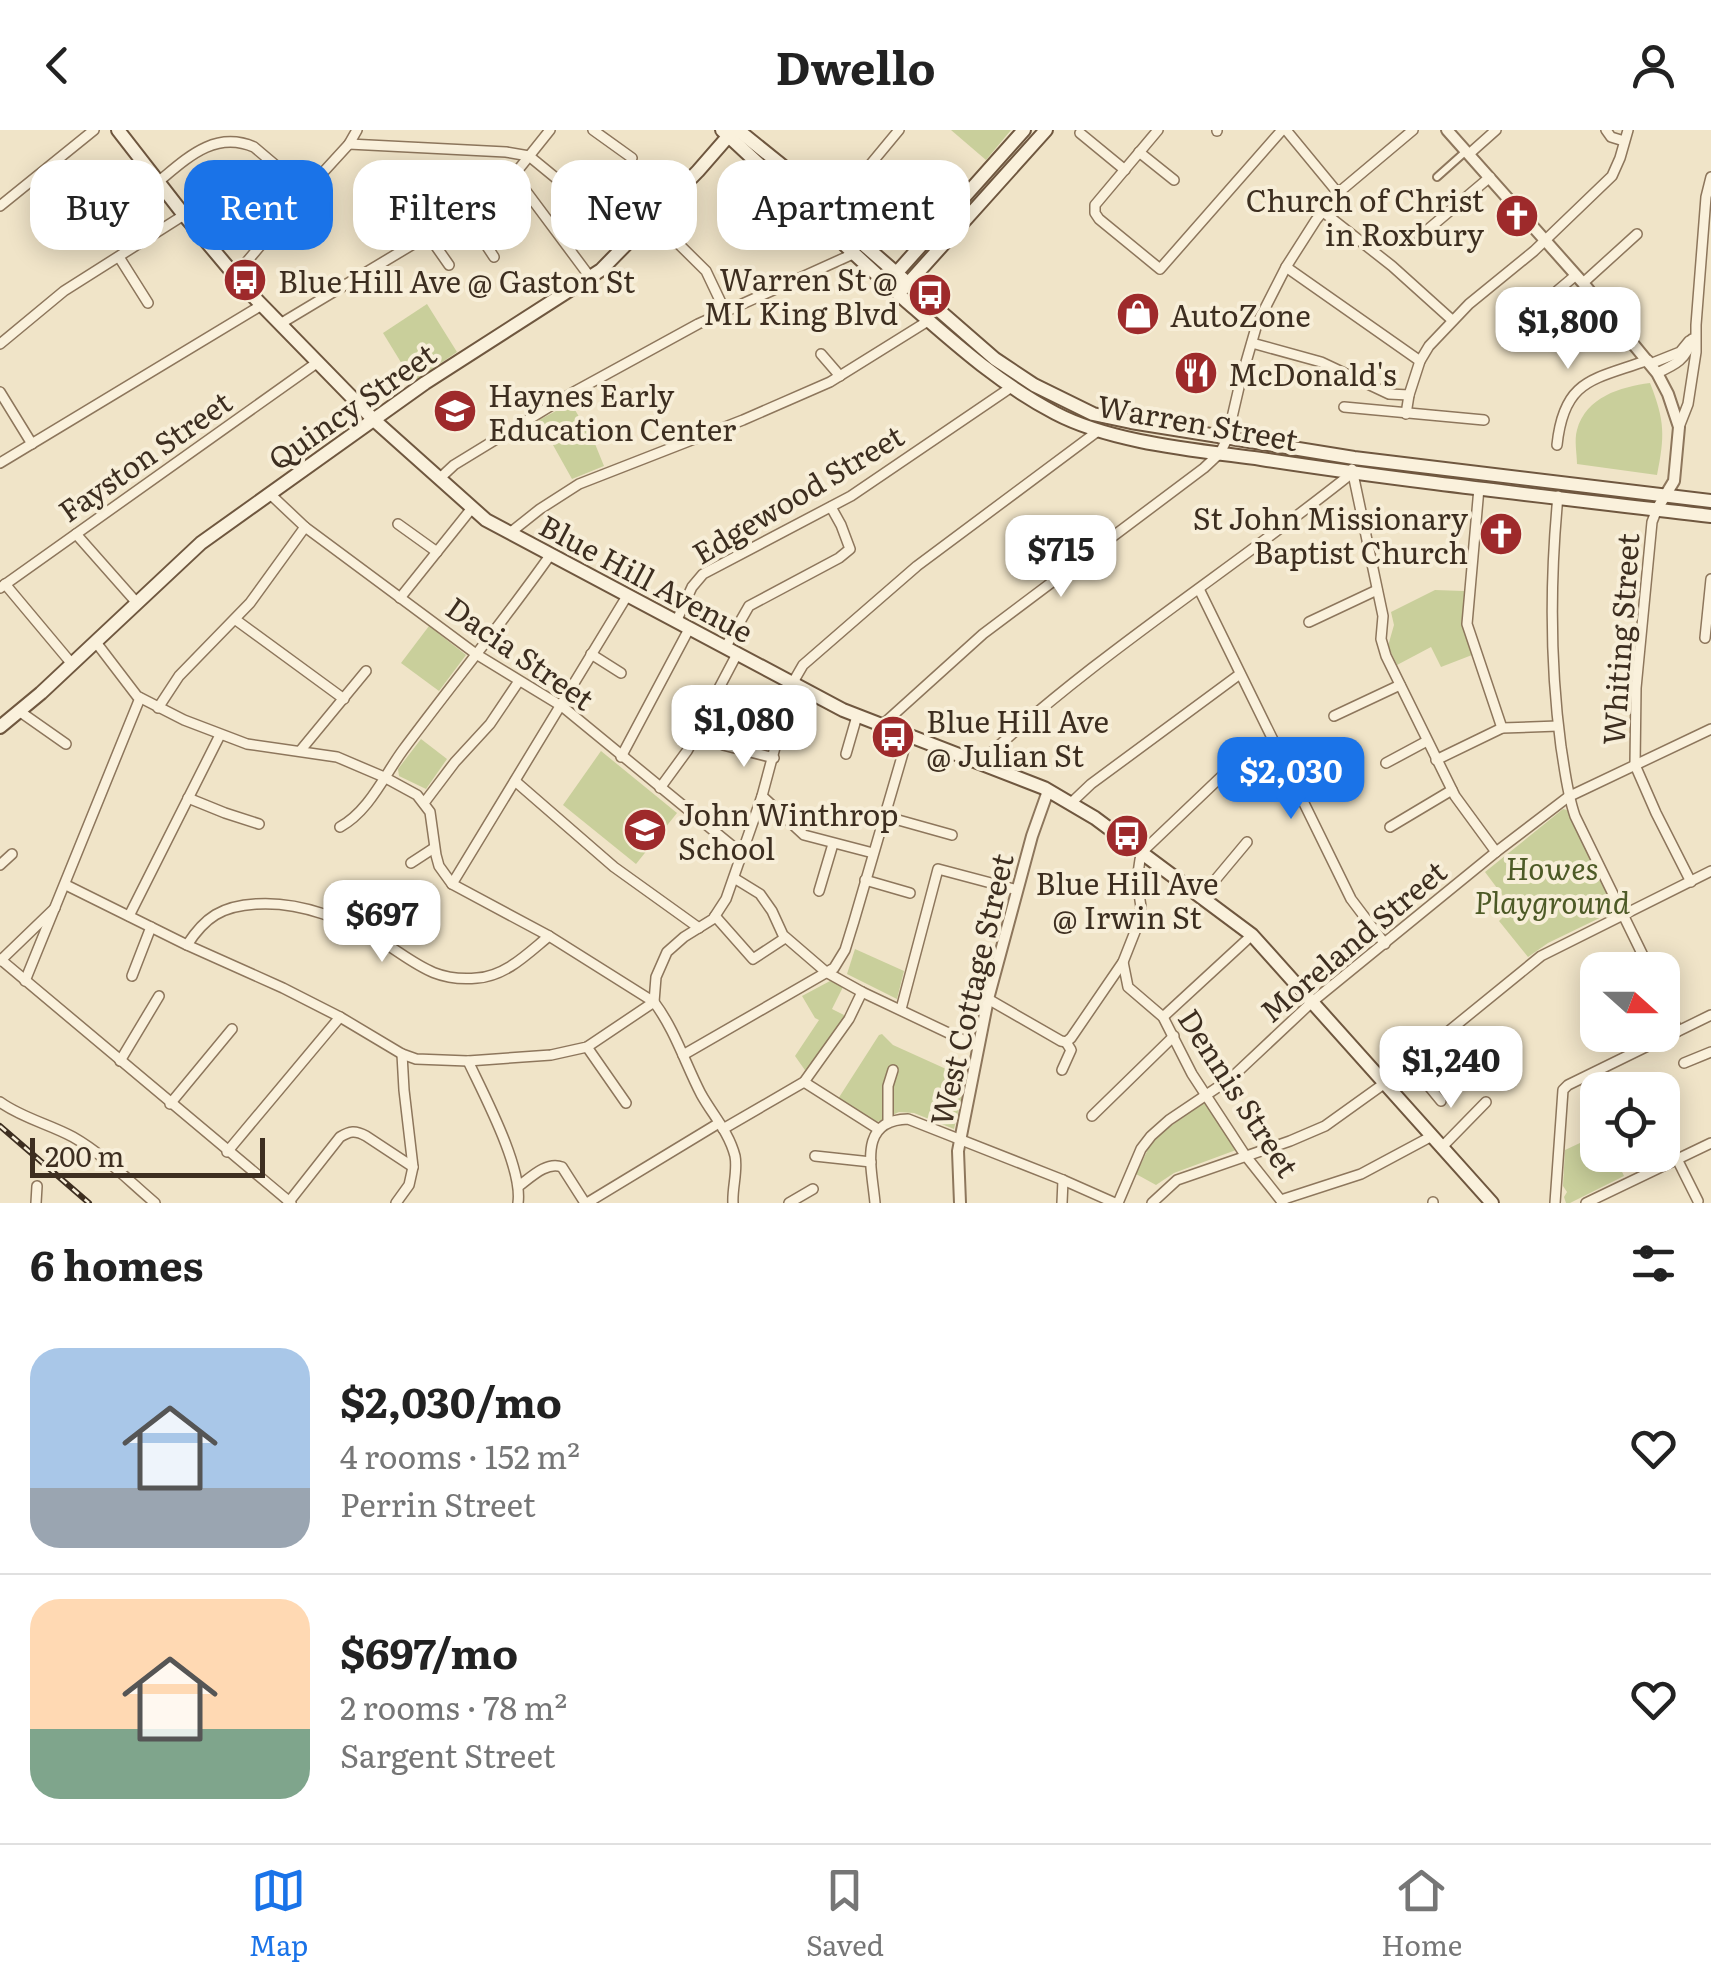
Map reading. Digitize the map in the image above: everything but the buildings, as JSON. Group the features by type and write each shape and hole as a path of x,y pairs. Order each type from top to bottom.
{"main road":[{"name":"Blue Hill Avenue","path":"118,130 141,160"},
{"path":"892,279 1024,130"},
{"path":"903,289 1046,130"},
{"name":"Warren Street","path":"730,132 771,160"},
{"name":"Warren Street","path":"730,132 852,254 892,279"},
{"name":"Quincy Street","path":"697,169 730,132"},
{"name":"Blue Hill Avenue","path":"164,190 184,215"},
{"name":"Blue Hill Avenue","path":"213,250 374,420 486,520 857,716 1048,790 1142,853 1252,935 1492,1203"},
{"name":"Quincy Street","path":"10,719 201,542 448,367 604,268 621,250"},
{"name":"Warren Street","path":"866,250 903,289 995,359 1034,386 1100,416 1479,488 1661,503 1711,501"},
{"name":"Warren Street","path":"903,289 928,320 981,367 1052,412 1098,431 1220,453 1353,465 1661,503 1711,516"}],"street":[{"path":"0,206 94,130"},
{"path":"333,161 357,130"},
{"path":"526,160 550,130"},
{"path":"594,130 632,158"},
{"path":"874,160 899,130"},
{"path":"1158,130 1096,204 1095,213 1160,269 1284,130 1338,193"},
{"path":"880,726 983,634 1220,453 1260,315 1286,267 1338,193 1412,130"},
{"path":"1446,130 1546,240 1652,366 1668,394 1679,428"},
{"path":"1437,177 1496,130"},
{"path":"1406,414 1428,346 1612,176 1626,136 1612,136 1606,130"},
{"path":"1080,133 1124,170"},
{"path":"185,160 212,142 225,139 247,143 269,160"},
{"path":"349,144 506,152 529,156 551,174"},
{"path":"1139,152 1174,180"},
{"path":"164,177 184,161"},
{"path":"1419,236 1490,177"},
{"path":"1661,503 1674,481 1679,428 1688,404 1696,352 1708,230 1706,196 1711,177"},
{"path":"531,198 590,277"},
{"path":"1322,211 1452,320"},
{"path":"0,344 64,291 184,215"},
{"path":"1518,323 1636,234"},
{"path":"234,276 256,250"},
{"path":"280,324 402,250"},
{"path":"438,250 448,265"},
{"path":"489,250 494,257"},
{"path":"686,250 706,271 726,311"},
{"path":"439,479 454,465 572,393 726,311 852,254"},
{"path":"119,257 148,303"},
{"path":"1286,267 1420,361"},
{"path":"1698,303 1711,308"},
{"path":"0,463 262,305"},
{"path":"510,532 579,484 743,420 840,376 928,320"},
{"path":"1557,445 1562,414 1585,383 1652,366 1680,352 1696,325"},
{"path":"1252,343 1321,362 1389,394 1409,395"},
{"path":"822,354 840,376"},
{"name":"Fayston Street","path":"2,586 318,362"},
{"name":"Edgewood Street","path":"676,622 692,587 704,574 851,496 1010,388"},
{"path":"0,392 32,444"},
{"path":"1344,407 1484,420"},
{"path":"654,1002 656,976 667,952 716,916 726,898 774,758 792,684 803,665 917,566 1098,431"},
{"path":"980,763 1074,682 1300,515 1353,465"},
{"path":"1353,465 1384,616 1381,640 1386,656 1452,790 1496,852"},
{"path":"1479,488 1467,624 1502,728"},
{"name":"Dacia Street","path":"269,494 305,526 476,654 561,706 742,854"},
{"path":"1558,496 1553,544 1553,642 1558,726 1568,797 1642,952"},
{"name":"Whiting Street","path":"1661,503 1652,522 1636,688 1636,766 1690,882"},
{"path":"400,598 472,508"},
{"path":"717,692 749,606 850,550 830,508"},
{"path":"398,524 437,552"},
{"path":"158,708 180,676 236,620 305,526"},
{"path":"76,534 137,603"},
{"path":"340,826 361,810 550,554"},
{"path":"1705,638 1711,579"},
{"path":"2,586 72,664"},
{"path":"1199,589 1350,899 1385,944"},
{"path":"1309,622 1377,590"},
{"path":"452,884 627,596"},
{"path":"236,620 344,699"},
{"path":"622,757 690,629"},
{"path":"95,641 140,698 158,708 247,744 336,757 417,795 432,818 434,848 452,884 549,936 654,1002 734,1151 733,1203"},
{"path":"591,654 622,673"},
{"path":"300,751 366,671"},
{"path":"1071,803 1240,674"},
{"path":"424,803 490,724 519,681"},
{"path":"1334,716 1400,685"},
{"path":"25,981 140,698"},
{"path":"0,707 10,719 66,744"},
{"path":"846,754 857,716"},
{"path":"1436,760 1502,728 1558,726"},
{"path":"660,788 700,728"},
{"name":"Moreland Street","path":"1116,1203 1144,1144 1169,1120 1241,1070 1312,1002 1496,852 1568,797 1711,729"},
{"path":"128,916 220,734"},
{"path":"683,1054 834,968 845,950 908,736"},
{"path":"1386,764 1428,742"},
{"path":"723,745 774,758"},
{"path":"1066,1042 1124,962 1140,919 1137,880 1142,853 1225,773"},
{"path":"515,781 614,867 698,928"},
{"name":"West Cottage Street","path":"960,1203 959,1140 988,999 1048,790"},
{"path":"1390,827 1452,790"},
{"path":"762,796 804,835 873,853"},
{"path":"188,798 259,824"},
{"path":"884,816 952,835"},
{"path":"1200,897 1246,842"},
{"path":"819,891 833,844"},
{"path":"411,863 434,848"},
{"path":"0,865 12,854"},
{"path":"901,1009 938,869 1017,890"},
{"path":"1152,1203 1177,1180 1312,1133 1385,1083 1541,956 1711,872"},
{"path":"734,878 767,901 785,938 826,972 978,1046"},
{"path":"865,880 910,892"},
{"path":"66,885 340,1017 402,1054 426,1061 551,1055 587,1047 654,1002"},
{"path":"187,945 205,921 238,904 293,904 355,928 432,974 468,979 505,970 549,936"},
{"path":"56,906 0,960 289,1202 349,1132 366,1136 413,1167"},
{"path":"716,916 753,959 785,938"},
{"path":"132,976 151,928"},
{"path":"1164,1017 1252,935"},
{"name":"Dennis Street","path":"1124,962 1128,987 1164,1017 1192,1074 1245,1156 1282,1202"},
{"path":"519,1186 558,1164 586,1203 804,1082 849,1019 862,992"},
{"path":"120,1062 159,996"},
{"path":"988,999 1066,1042 1071,1050 1062,1070"},
{"path":"1680,1030 1711,1015"},
{"path":"227,1152 340,1017"},
{"path":"170,1104 232,1030"},
{"path":"1092,1116 1174,1036"},
{"path":"587,1047 626,1103"},
{"path":"1555,1203 1564,1090 1632,1052"},
{"path":"1684,1064 1711,1052"},
{"path":"396,1203 409,1185 413,1167 402,1054"},
{"path":"468,1061 507,1151 519,1186 518,1203"},
{"path":"1409,1062 1441,1101"},
{"path":"888,1121 888,1086 893,1070"},
{"path":"804,1082 878,1129"},
{"path":"0,1102 86,1146 155,1203"},
{"path":"1282,1202 1437,1141 1486,1102"},
{"path":"875,1203 871,1143 878,1129 888,1121 908,1119 1116,1203"},
{"path":"1680,1158 1711,1143"},
{"path":"815,1156 872,1162"},
{"path":"1680,1165 1698,1201"},
{"path":"1586,1203 1650,1172"},
{"path":"1062,1203 1063,1180"},
{"path":"36,1203 37,1186"},
{"path":"789,1203 813,1189"}],"green space":[{"path":"951,130 1011,130 986,160"},
{"path":"427,304 457,352 413,382 383,333"},
{"path":"1650,383 1662,429 1657,475 1577,464 1576,434 1588,409 1616,391"},
{"path":"571,403 591,434 604,466 572,479 539,420"},
{"path":"1435,590 1464,591 1463,626 1472,655 1441,667 1431,647 1397,665 1388,646 1394,625 1391,612"},
{"path":"429,626 466,655 439,691 401,663"},
{"path":"421,739 447,759 426,789 399,776 398,769"},
{"path":"601,751 677,813 636,864 563,805"},
{"name":"Howes Playground","path":"1563,809 1567,810 1616,910 1528,957 1499,921 1512,908 1485,872"},
{"path":"855,949 904,971 897,999 847,974"},
{"path":"830,981 843,987 832,1009 846,1016 807,1073 795,1056 819,1020 802,996"},
{"path":"882,1034 893,1045 966,1078 954,1129 914,1113 899,1112 875,1123 838,1099"},
{"path":"1204,1102 1236,1150 1174,1173 1156,1185 1136,1174 1153,1139"},
{"path":"1580,1143 1580,1172 1622,1172 1624,1176 1566,1203 1565,1150"}],"railway":[{"path":"0,1126 89,1203"}],"place":[{"name":"Church of Christ in Roxbury","path":"1517,216"},
{"name":"Blue Hill Ave @ Gaston St","path":"245,280"},
{"name":"Warren St @ ML King Blvd","path":"930,295"},
{"name":"AutoZone","path":"1138,314"},
{"name":"McDonald's","path":"1196,373"},
{"name":"Haynes Early Education Center","path":"455,411"},
{"name":"St John Missionary Baptist Church","path":"1501,534"},
{"name":"Blue Hill Ave @ Julian St","path":"893,737"},
{"name":"John Winthrop School","path":"645,830"},
{"name":"Blue Hill Ave @ Irwin St","path":"1127,836"}]}
